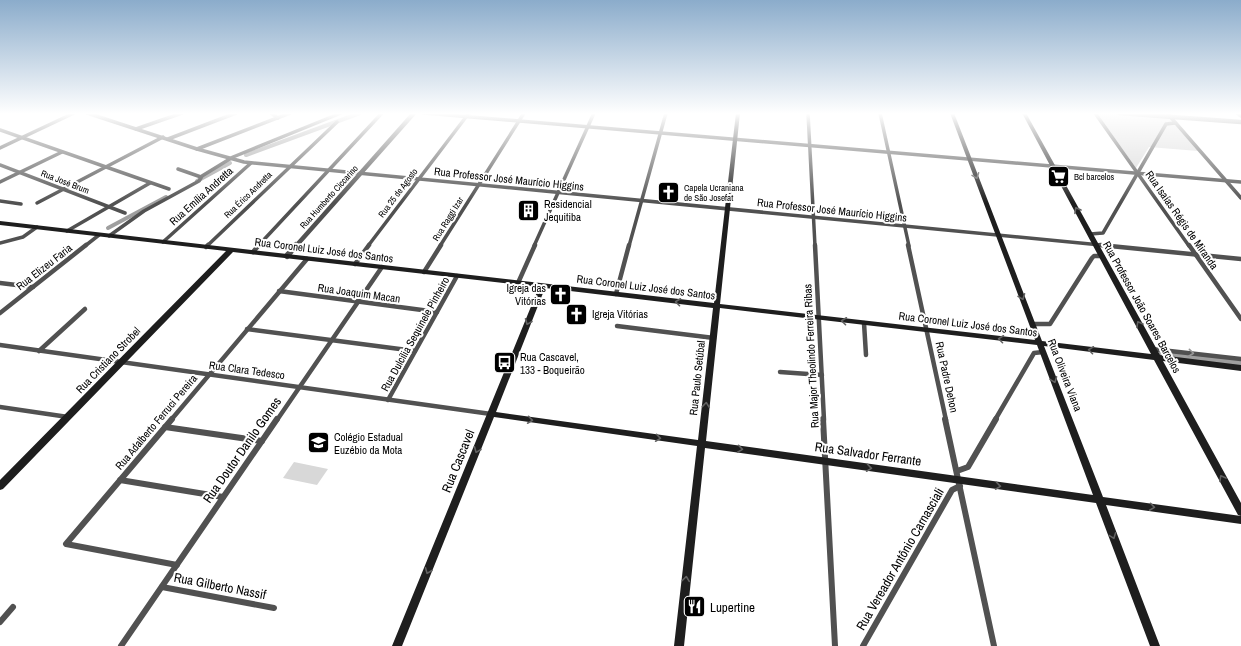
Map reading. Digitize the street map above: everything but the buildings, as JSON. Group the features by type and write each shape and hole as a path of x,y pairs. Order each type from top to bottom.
{"main road":[{"name":"Rua Paulo Setúbal","path":"679,646 736,143"},
{"name":"Rua Oliveira Viana","path":"963,143 1155,646"},
{"name":"Rua Professor João Soares Barcelos","path":"1040,143 1241,512"},
{"name":"Rua Coronel Luiz José dos Santos","path":"0,223 927,330 1041,348 1241,368"},
{"name":"Rua Cristiano Strobel","path":"0,486 231,250"},
{"name":"Rua Cascavel","path":"397,646 543,286"},
{"name":"Rua Salvador Ferrante","path":"491,414 826,462 959,483 1099,500 1241,520"}],"street":[{"path":"0,148 11,143"},
{"path":"37,143 169,190"},
{"path":"37,203 151,143"},
{"name":"Rua Professor José Maurício Higgins","path":"180,143 230,159 251,163 1241,259"},
{"path":"197,149 212,143"},
{"path":"109,236 144,211 194,184 200,178 230,159 269,143"},
{"name":"Rua Érico Andretta","path":"206,247 288,166 313,143"},
{"path":"253,252 353,143"},
{"name":"Rua Humberto Ciccarino","path":"287,256 387,143"},
{"name":"Rua 25 de Agosto","path":"355,264 446,143"},
{"name":"Rua Raggi Izar","path":"424,272 505,143"},
{"path":"518,283 581,143"},
{"path":"616,294 658,143"},
{"path":"780,143 1241,182"},
{"name":"Rua Padre Dehon","path":"886,143 994,646"},
{"name":"Rua Isaías Régis de Miranda","path":"1117,143 1241,319"},
{"path":"1090,234 1103,233 1155,143"},
{"path":"1194,143 1241,198"},
{"name":"Rua Major Theolindo Ferreira Ribas","path":"810,146 835,646"},
{"path":"0,182 62,152"},
{"name":"Rua Emília Andretta","path":"163,242 251,163"},
{"name":"Rua José Brum","path":"0,165 125,213"},
{"path":"178,169 200,178"},
{"path":"67,231 150,183"},
{"path":"0,201 21,204"},
{"path":"0,244 23,237 38,227"},
{"name":"Rua Elizeu Faria","path":"0,313 99,235"},
{"path":"1032,324 1050,324 1092,258 1094,256 1102,256"},
{"name":"Rua Adalberto Ferruci Pereira","path":"177,565 66,544 307,259"},
{"name":"Rua Doutor Danilo Gomes","path":"121,646 382,267"},
{"name":"Rua Dulcília Sequinele Pinheiro","path":"388,400 457,276"},
{"path":"0,283 33,287"},
{"name":"Rua Joaquim Macan","path":"280,291 437,312"},
{"path":"39,351 85,309"},
{"path":"864,323 866,355"},
{"path":"617,326 714,338"},
{"path":"247,329 415,351"},
{"name":"Rua Clara Tedesco","path":"0,345 491,414"},
{"path":"957,471 968,467 1034,353 1041,348"},
{"path":"1152,349 1241,359"},
{"path":"780,372 822,375"},
{"path":"0,407 68,417"},
{"path":"165,426 262,441"},
{"path":"120,480 223,497"},
{"name":"Rua Vereador Antônio Carnasciali","path":"863,646 952,490 959,483"},
{"name":"Rua Gilberto Nassif","path":"162,587 274,608"},
{"path":"0,622 13,607"}],"shaded area":[{"path":"1118,143 1191,143 1198,151 1149,147 1136,168"},
{"path":"294,462 328,469 317,485 283,478"}],"waterway":[{"path":"246,155 278,143"},
{"path":"197,181 230,163"},
{"path":"108,228 166,197"},
{"path":"1163,354 1241,363"}],"place":[{"name":"Bcl barcelos","path":"1058,177"},
{"name":"Capela Ucraniana de São Josefat","path":"668,193"},
{"name":"Residencial Jequitiba","path":"529,210"},
{"name":"Igreja das Vitórias","path":"561,294"},
{"name":"Igreja Vitórias","path":"577,314"},
{"name":"Rua Cascavel, 133 - Boqueirão","path":"504,363"},
{"name":"Colégio Estadual Euzébio da Mota","path":"319,443"},
{"name":"Lupertine","path":"694,607"}]}
